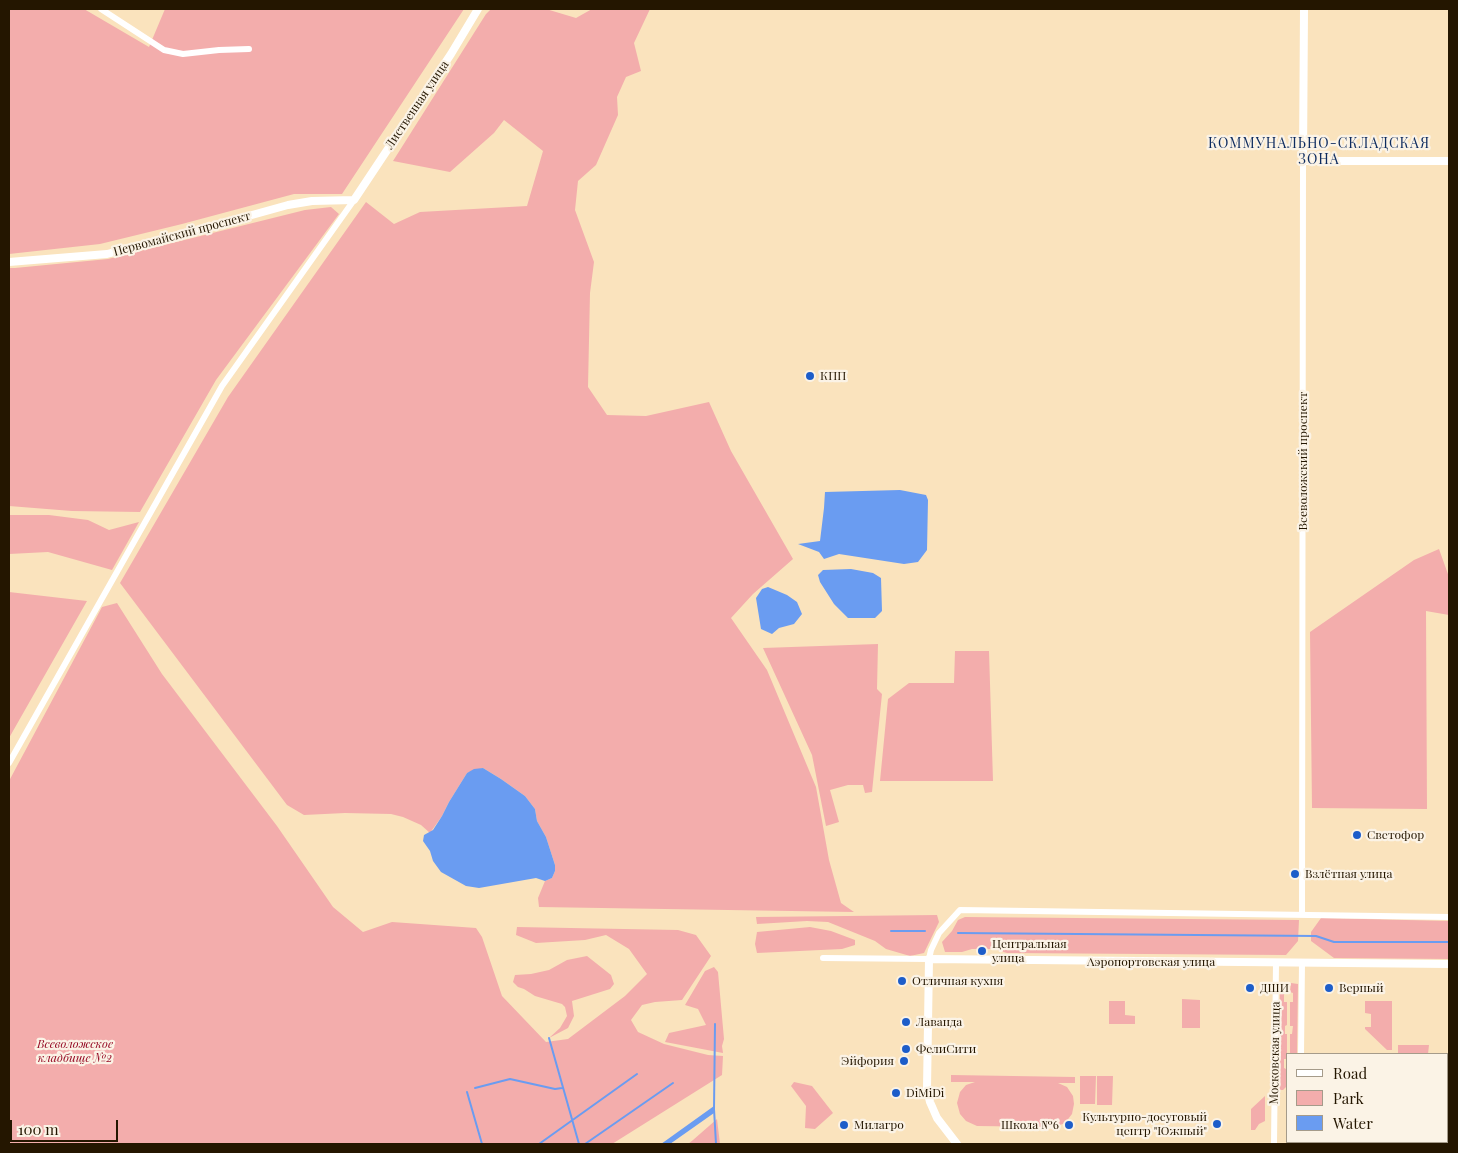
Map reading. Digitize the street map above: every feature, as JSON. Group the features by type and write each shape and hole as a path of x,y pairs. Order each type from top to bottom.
{"street":[{"path":"101,9 164,50 183,54 249,49"},
{"name":"Лиственная улица","path":"354,200 451,54 478,9"},
{"name":"Всеволожский проспект","path":"1302,914 1304,9"},
{"path":"1303,160 1449,161"},
{"path":"9,763 222,386 354,200"},
{"name":"Первомайский проспект","path":"9,262 107,254 180,236 288,205 312,201 354,200"},
{"path":"957,1144 937,1118 927,1089 929,959 939,932 960,910 1449,917"},
{"name":"Аэропортовская улица","path":"823,958 1449,964"},
{"name":"Московская улица","path":"1274,1144 1276,963"},
{"name":"Московская улица","path":"1301,1053 1302,963"}],"green space":[{"path":"9,9 84,9 149,47 165,9 464,9 342,194 294,194 100,244 9,254"},
{"path":"491,9 546,9 576,18 592,9 650,9 634,43 641,71 626,77 617,97 618,115 596,165 578,181 575,210 594,262 590,293 588,387 607,415 646,416 709,402 731,451 793,559 753,594 731,618 767,670 816,787 829,860 841,903 854,912 539,907 538,898 545,881 552,878 555,865 546,837 537,821 535,809 525,796 483,768 467,773 430,833 421,825 391,814 345,813 304,815 287,805 120,583 228,397 366,202 394,224 420,212 527,206 543,151 504,120 494,133 450,172 393,161"},
{"path":"331,207 339,214 216,380 140,512 72,511 9,506 9,268 108,259 305,210"},
{"path":"9,515 49,515 88,520 109,530 139,522 112,570 48,552 9,554"},
{"path":"1439,549 1449,577 1449,615 1426,611 1427,809 1312,808 1310,632 1414,560"},
{"path":"9,592 87,601 9,738"},
{"name":"Всеволожское кладбище №2","path":"117,603 162,674 277,826 333,907 363,932 392,922 476,928 482,937 502,996 546,1042 568,1039 625,996 647,974 629,949 606,935 585,940 536,943 516,935 517,927 678,930 696,935 711,956 682,1000 642,1005 631,1020 638,1032 664,1044 708,1055 723,1056 722,1075 612,1144 9,1144 9,781 102,607"},
{"path":"878,644 877,689 882,694 872,792 865,793 863,785 848,785 830,790 839,822 826,826 812,755 763,648"},
{"path":"955,651 989,651 993,781 880,781 888,699 909,683 954,683"},
{"path":"937,915 939,922 924,953 910,956 886,949 875,941 828,922 807,921 757,924 756,917"},
{"path":"965,917 1299,920 1298,941 1286,955 1007,953 994,949 945,952 942,942 952,931 958,920"},
{"path":"1321,918 1449,921 1449,959 1334,958 1311,941 1311,932"},
{"path":"810,927 831,931 855,940 855,945 842,949 757,953 755,944 757,932"},
{"path":"587,956 611,975 614,984 610,989 572,1001 574,1016 568,1028 549,1038 560,1028 567,1016 565,1007 562,1004 535,996 518,987 513,982 515,975 549,970 567,960"},
{"path":"714,967 718,972 724,1039 723,1053 665,1042 669,1033 706,1025 698,1009 685,1005 705,971"},
{"path":"1280,983 1287,983 1287,992 1284,993 1284,1002 1287,1002 1285,1034 1287,1034 1287,1053 1286,1059 1284,1059 1286,1087 1283,1090 1279,1090"},
{"path":"1291,983 1298,984 1297,1053 1290,1053 1290,1034 1292,1034 1293,1026 1290,1026 1290,1002 1293,1002 1293,993 1290,992"},
{"path":"1182,999 1200,1000 1200,1028 1182,1028"},
{"path":"1109,1001 1125,1001 1125,1015 1135,1016 1135,1024 1109,1024"},
{"path":"1365,1001 1392,1001 1392,1050 1387,1050 1365,1029 1365,1027 1371,1027 1371,1014 1365,1013"},
{"path":"1398,1045 1429,1045 1428,1053 1398,1053"},
{"path":"951,1075 1075,1077 1075,1083 1058,1083 1067,1087 1073,1096 1072,1114 1065,1123 1055,1127 977,1126 966,1121 960,1114 957,1103 960,1092 966,1085 975,1082 951,1082"},
{"path":"1080,1076 1096,1076 1095,1104 1080,1104"},
{"path":"1097,1076 1113,1076 1112,1105 1097,1105"},
{"path":"794,1082 812,1086 833,1113 815,1129 805,1128 806,1106 791,1086"},
{"path":"1265,1096 1265,1121 1259,1124 1255,1130 1251,1130 1251,1109"},
{"path":"717,1119 720,1144 688,1144 693,1140"}],"water":[{"path":"900,490 926,495 928,500 927,550 918,562 904,564 839,554 824,559 819,552 798,544 820,541 825,492"},
{"path":"851,569 873,573 881,578 882,611 875,618 848,618 834,604 820,582 818,575 823,570"},
{"path":"768,587 787,595 797,602 802,614 794,624 779,628 772,634 761,629 756,598 762,589"},
{"path":"483,768 525,796 535,809 537,821 546,837 555,865 552,878 545,881 536,878 479,888 466,886 441,872 433,861 430,851 423,841 424,835 433,830 467,773 474,769"},
{"path":"714,1106 714,1113 670,1144 661,1144"}],"waterway":[{"path":"891,931 925,931"},
{"path":"958,933 1316,936 1334,942 1449,942"},
{"path":"715,1024 714,1109 716,1144"},
{"path":"549,1038 579,1144"},
{"path":"539,1144 637,1074"},
{"path":"475,1088 510,1079 555,1089 562,1088"},
{"path":"585,1144 673,1083"},
{"path":"467,1092 482,1144"}],"place":[{"name":"КПП","path":"810,376"},
{"name":"Светофор","path":"1357,835"},
{"name":"Взлётная улица","path":"1295,874"},
{"name":"Центральная улица","path":"982,951"},
{"name":"Отличная кухня","path":"902,981"},
{"name":"ДШИ","path":"1250,988"},
{"name":"Верный","path":"1329,988"},
{"name":"Лаванда","path":"906,1022"},
{"name":"ФелиСити","path":"906,1049"},
{"name":"Эйфория","path":"904,1061"},
{"name":"DiMiDi","path":"896,1093"},
{"name":"Культурно-досуговый центр \"Южный\"","path":"1217,1124"},
{"name":"Милагро","path":"844,1125"},
{"name":"Школа №6","path":"1069,1125"}],"district":[{"name":"КОММУНАЛЬНО-СКЛАДСКАЯ ЗОНА","path":"1319,152"}]}
